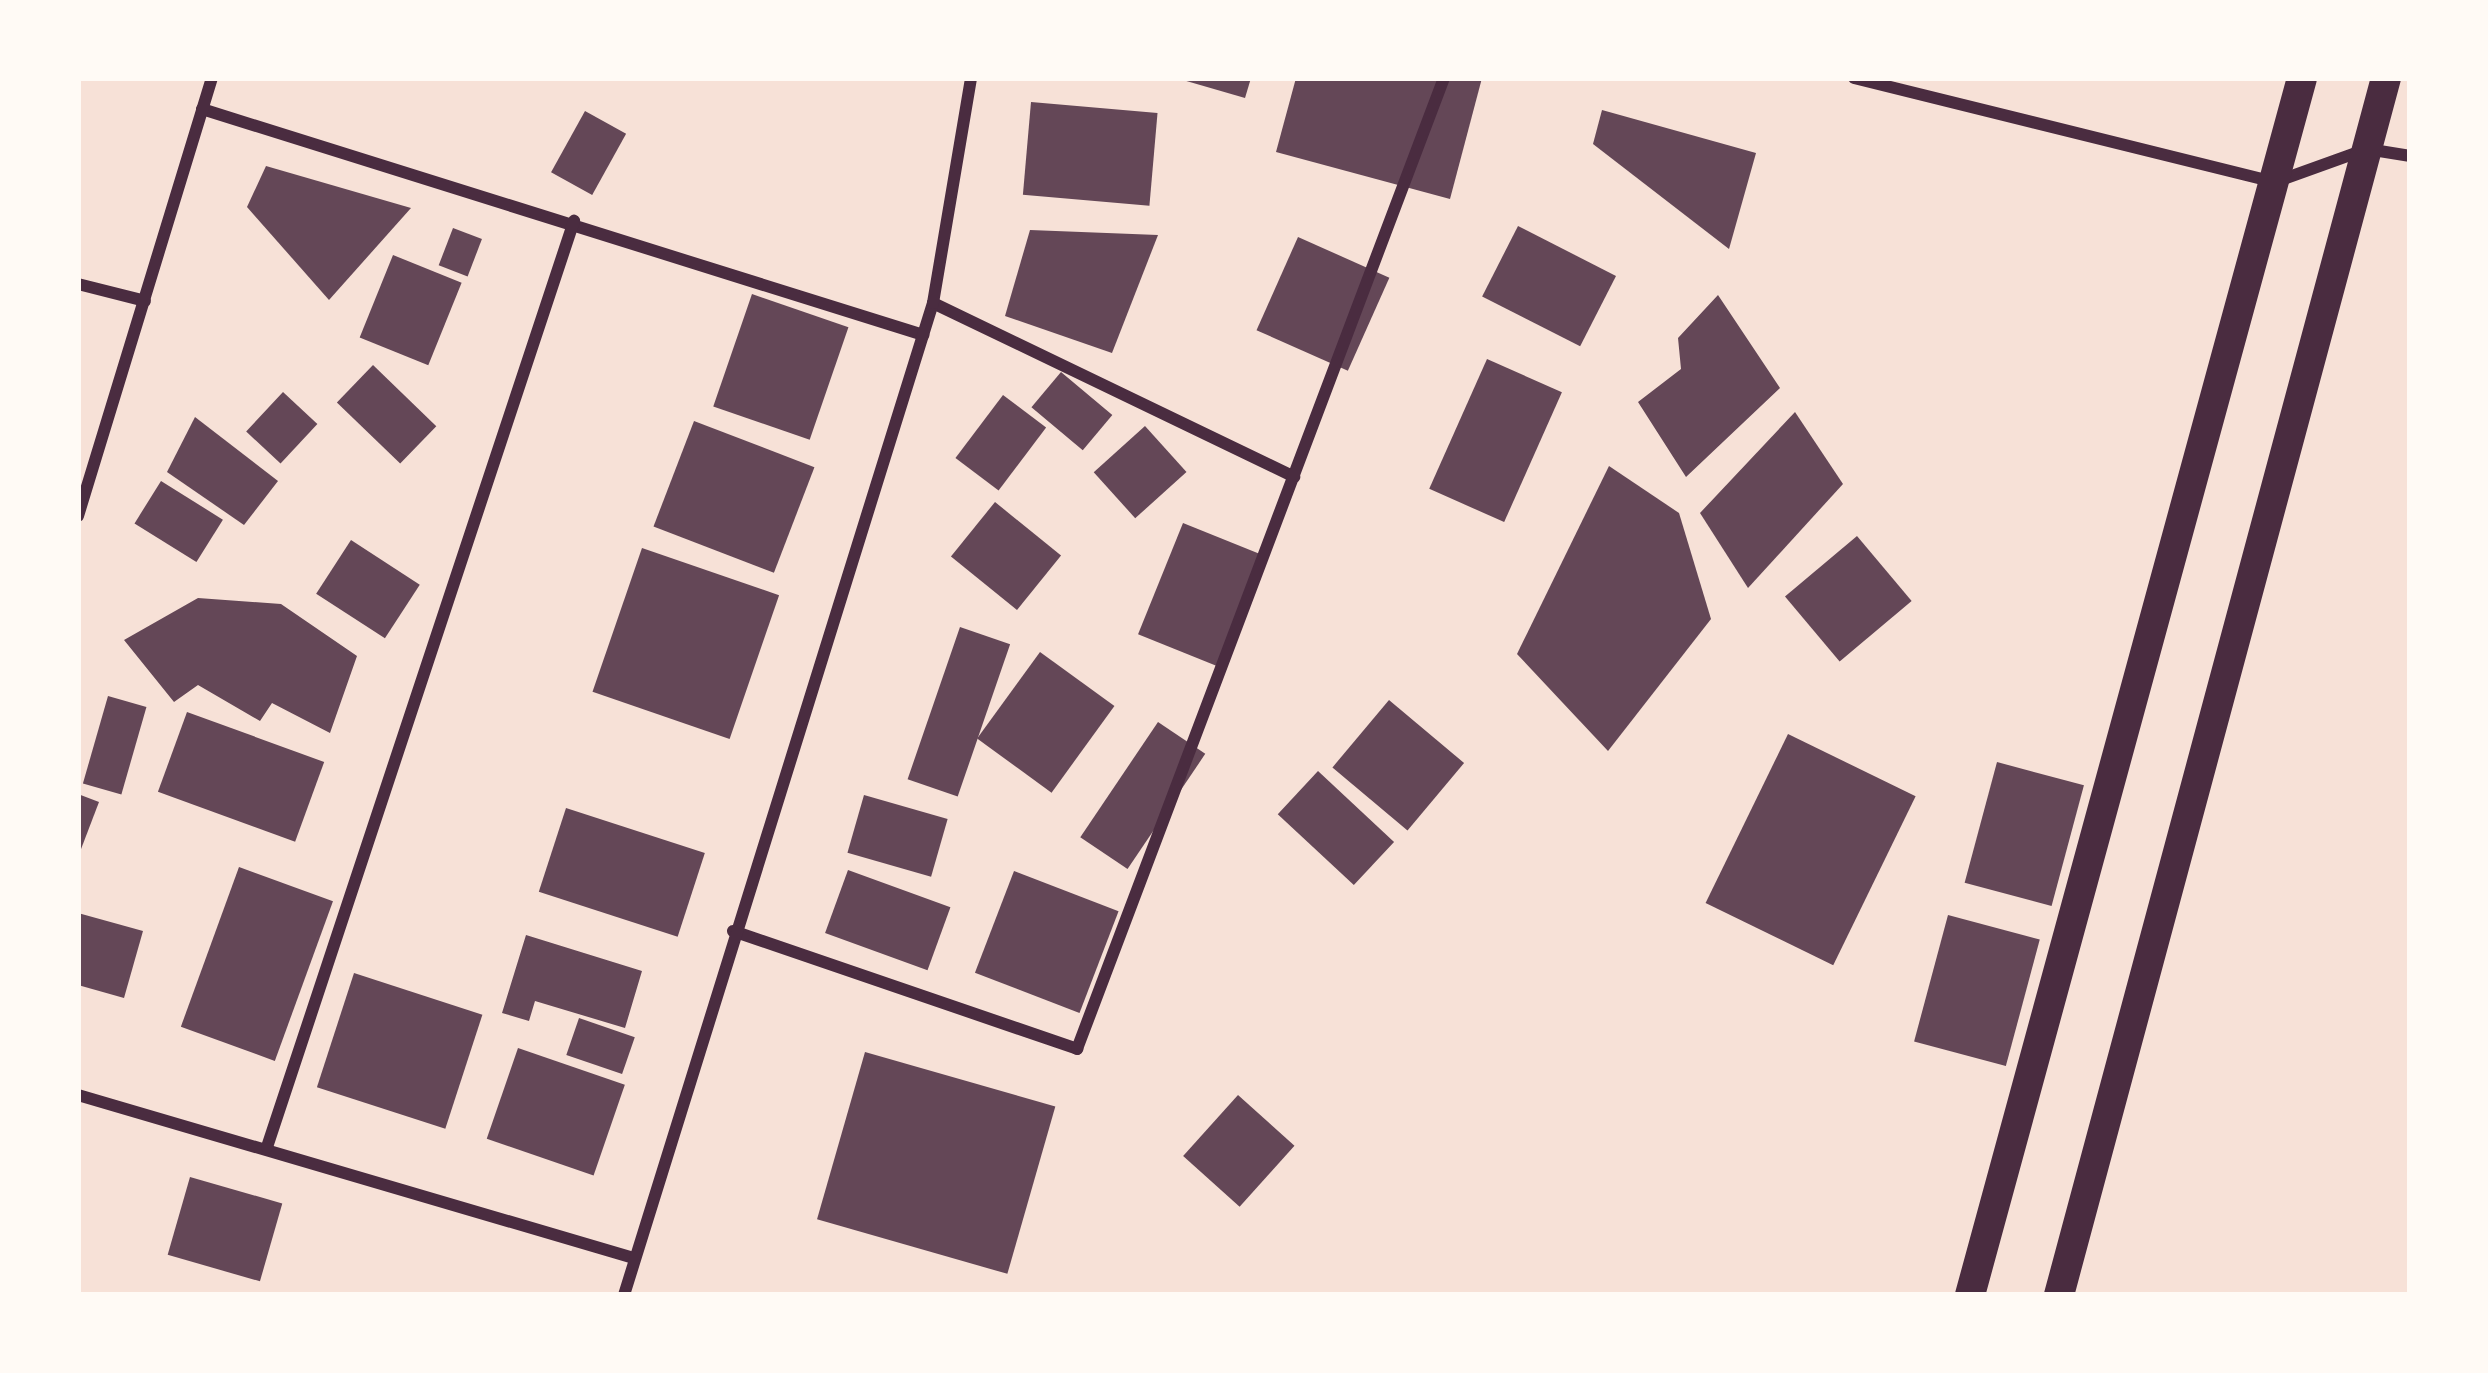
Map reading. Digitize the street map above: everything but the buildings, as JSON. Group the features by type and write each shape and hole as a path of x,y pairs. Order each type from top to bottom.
{"main road":[{"path":"1970,1295 2302,78"},
{"path":"2059,1295 2386,78"}],"street":[{"path":"78,516 212,78"},
{"path":"624,1295 733,932 933,303 971,78"},
{"path":"733,932 1077,1049 1444,78"},
{"path":"1854,78 2275,182 2367,149 2410,156"},
{"path":"202,109 574,221 923,335"},
{"path":"267,1147 574,221"},
{"path":"78,284 146,302"},
{"path":"933,303 1294,476"},
{"path":"78,1095 634,1258"}]}
